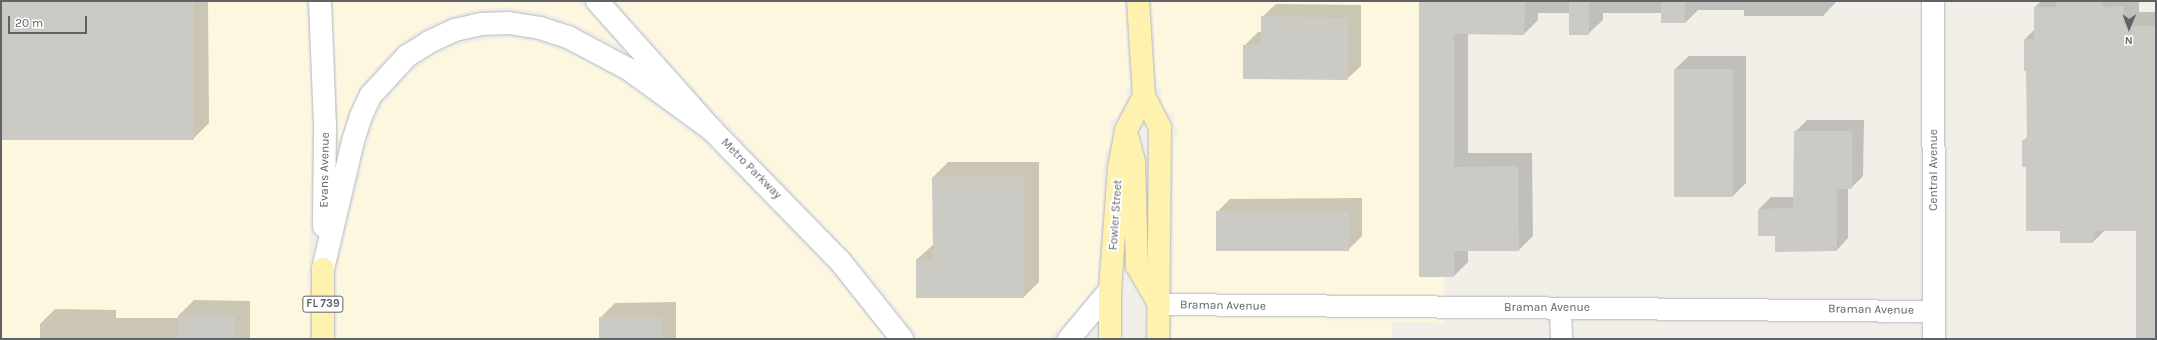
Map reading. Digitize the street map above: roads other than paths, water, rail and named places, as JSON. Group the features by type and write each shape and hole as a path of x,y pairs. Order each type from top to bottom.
{"main road":[{"name":"Evans Avenue","path":"320,1 325,125 323,339"},
{"name":"Metro Parkway","path":"597,1 712,130 840,261 902,339"},
{"path":"1138,1 1144,96 1160,128 1160,304 1158,339"},
{"name":"Central Avenue","path":"1934,1 1934,339"},
{"path":"323,269 353,141 361,116 371,95 407,56 429,42 455,30 482,24 509,23 540,28 568,37 596,50 630,70 712,130"},
{"name":"Fowler Street","path":"1110,339 1110,290 1119,167 1126,130 1144,96"},
{"path":"1126,130 1134,161 1137,266 1160,304"},
{"path":"1069,339 1110,290"}],"street":[{"name":"Braman Avenue","path":"1160,304 1934,310"},
{"path":"1560,308 1561,339"}]}
